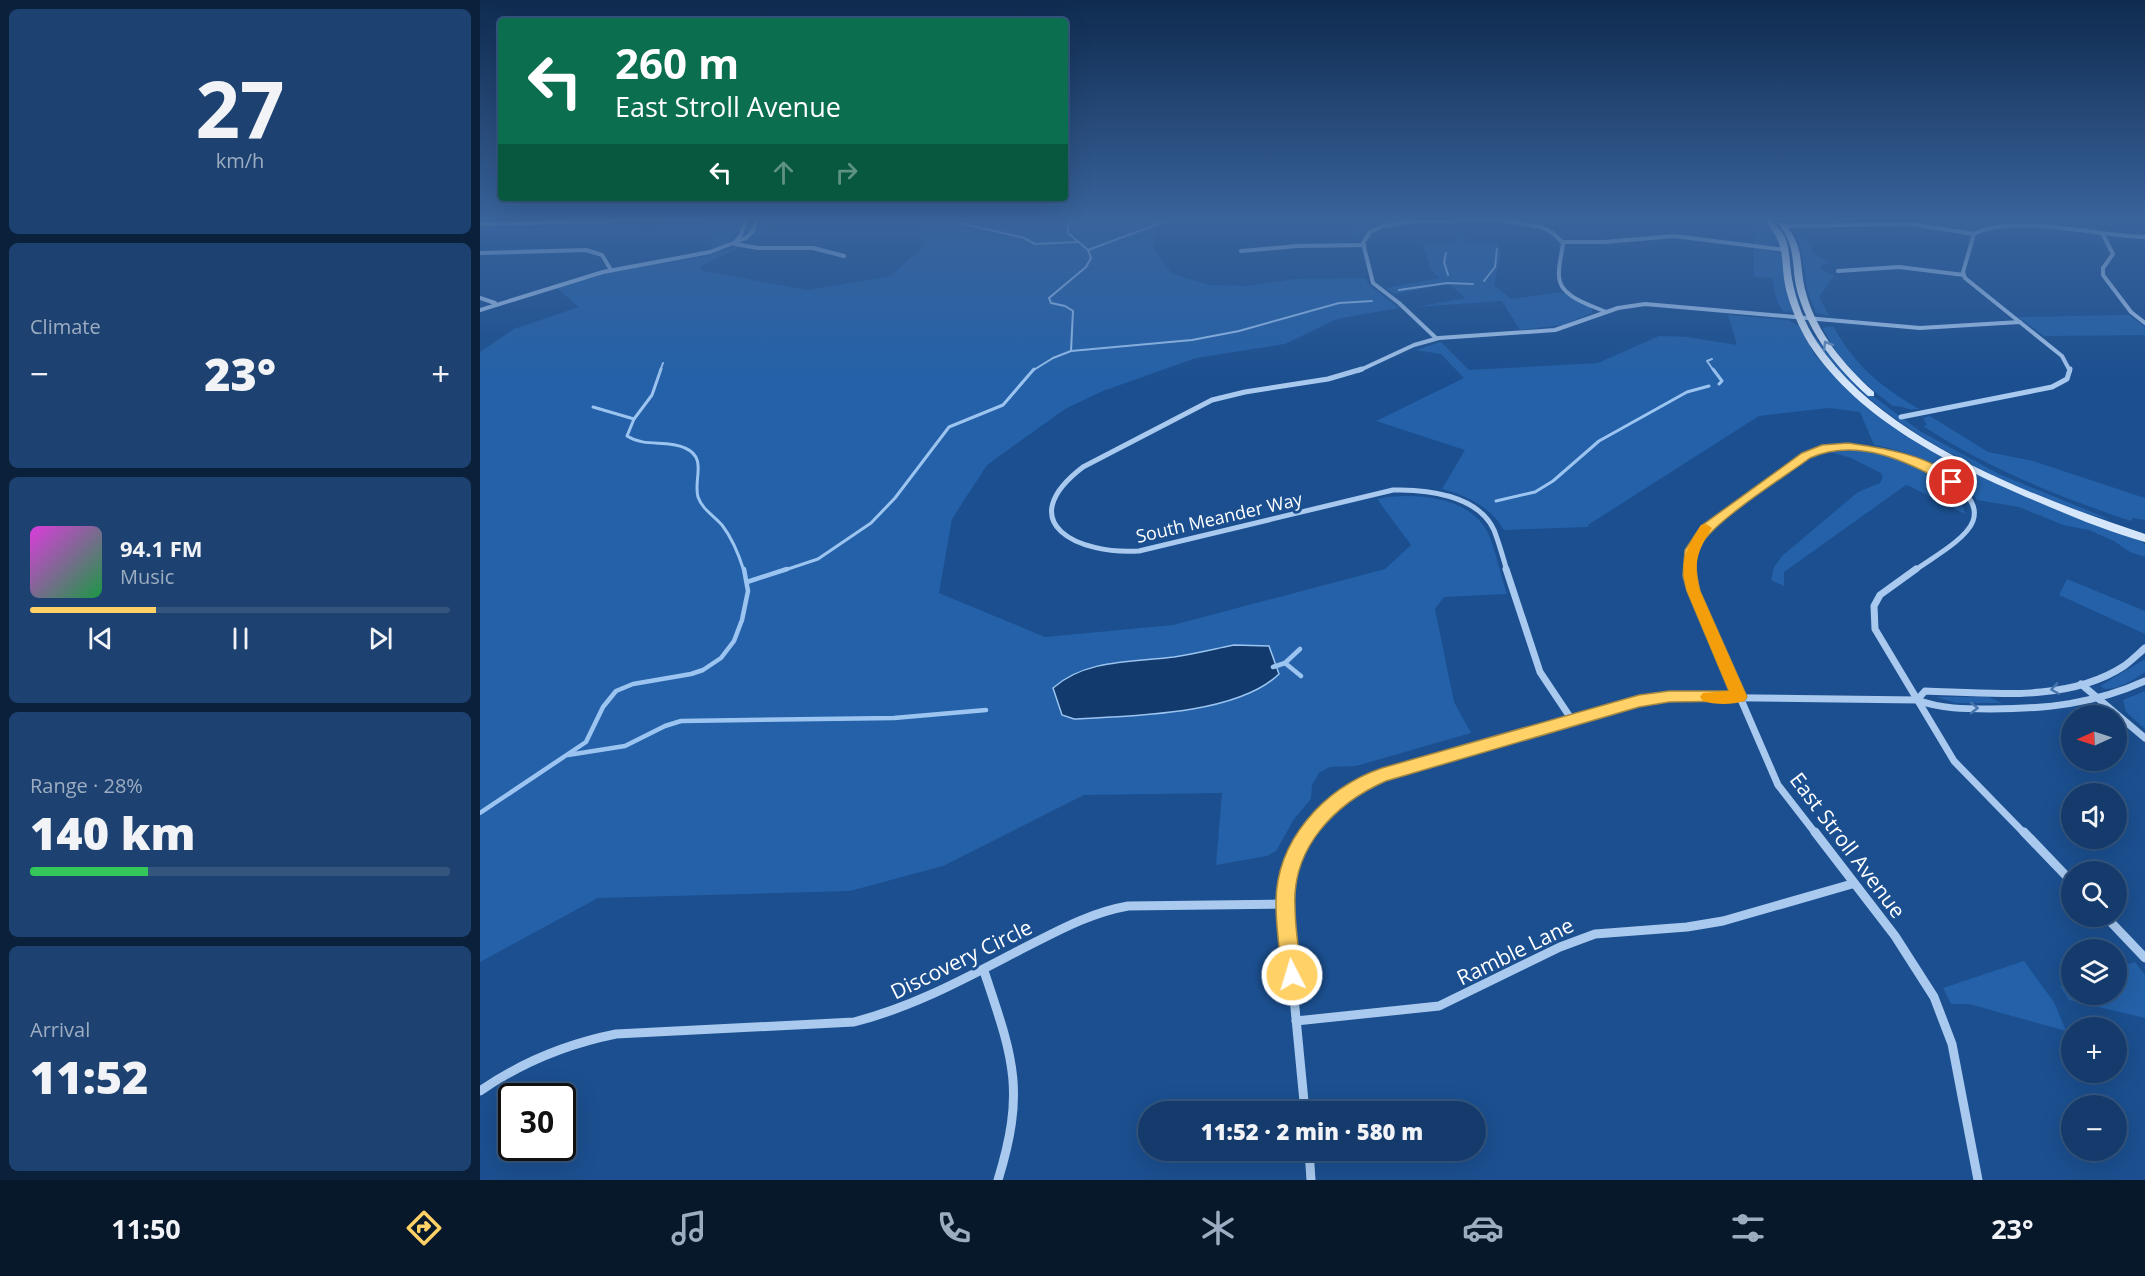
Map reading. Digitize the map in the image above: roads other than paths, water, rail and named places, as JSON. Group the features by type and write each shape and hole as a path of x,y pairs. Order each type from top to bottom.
{"street":[{"path":"480,310 601,273"},
{"path":"1371,273 1373,282 1399,303 1436,339"},
{"path":"1559,273 1561,286 1569,294 1606,312"},
{"path":"1789,273 1790,287 1802,319 1818,350 1838,375 1873,406 1904,428 1966,464 2073,512 2145,538"},
{"path":"1800,273 1802,292 1827,347 1844,368 1872,395 1901,417 1944,444 1999,472 2079,507 2145,530"},
{"path":"1901,417 2052,387 2069,379 2072,370 2065,358 1972,285 1964,275 1947,273"},
{"path":"2103,273 2131,312 2145,323"},
{"path":"480,298 495,304"},
{"name":"South Meander Way","path":"1572,720 1540,672 1493,528 1480,513 1459,500 1432,492 1393,490 1148,550 1126,552 1080,544 1061,531 1052,517 1051,507 1056,493 1064,481 1076,472 1208,402 1241,393 1343,376 1436,339 1550,331 1624,306 1656,304 1920,328 2020,322"},
{"name":"East Stroll Avenue","path":"1917,700 1877,635 1874,606 1885,590 1967,532 1972,526 1974,516 1968,499 1952,482 1918,462 1888,452 1842,446 1822,449 1809,453 1710,525 1693,545 1689,570 1694,591 1778,785 1852,884 1913,960 1934,997 1952,1044 1978,1180"},
{"path":"1917,700 1925,691 2026,692 2081,684 2113,672 2145,648"},
{"path":"1304,1101 1285,904 1288,878 1304,838 1315,820 1352,790 1382,775 1653,699 1739,697 1917,700 1936,708 2020,709 2062,707 2099,699 2145,681"},
{"path":"2081,684 2145,738"},
{"path":"1917,700 1958,766 2061,871"},
{"name":"Ramble Lane","path":"1296,1021 1439,1006 1586,936 1608,932 1687,927 1723,921 1852,884"},
{"name":"Discovery Circle","path":"480,1091 536,1058 591,1038 616,1034 854,1022 890,1013 984,971 1079,920 1116,908 1285,904"},
{"path":"2115,927 2145,958"},
{"path":"984,971 1011,1054 1015,1089 1011,1127 998,1180"},
{"path":"1310,1161 1311,1180"}],"waterway":[{"path":"1071,351 1073,311 1065,306 1051,303 1049,298 1079,273"},
{"path":"1484,281 1490,273"},
{"path":"1399,290 1447,283 1473,284"},
{"path":"1071,351 1192,340 1239,331 1339,303 1372,301"},
{"path":"1033,371 1053,358 1071,351"},
{"path":"1712,359 1707,361 1714,371"},
{"path":"660,371 663,363"},
{"path":"634,419 652,395 661,369"},
{"path":"1713,369 1722,381 1719,384"},
{"path":"782,571 818,559 871,523 895,498 949,427 1003,405 1033,371"},
{"path":"1496,501 1535,492 1553,481 1599,441 1687,392 1709,386"},
{"path":"593,407 634,419"},
{"path":"634,419 627,436 641,442 678,445 692,452 696,457 698,497 705,509 726,530 744,571"},
{"path":"480,813 586,742 603,707 616,691 633,684 691,674 703,670 721,658 734,641 742,620 748,591 744,569"},
{"path":"747,582 787,569"},
{"path":"1285,663 1300,649"},
{"path":"1273,667 1285,663"},
{"path":"1285,663 1301,676"},
{"path":"568,755 625,746 665,726 681,721 894,718 986,710"}]}
